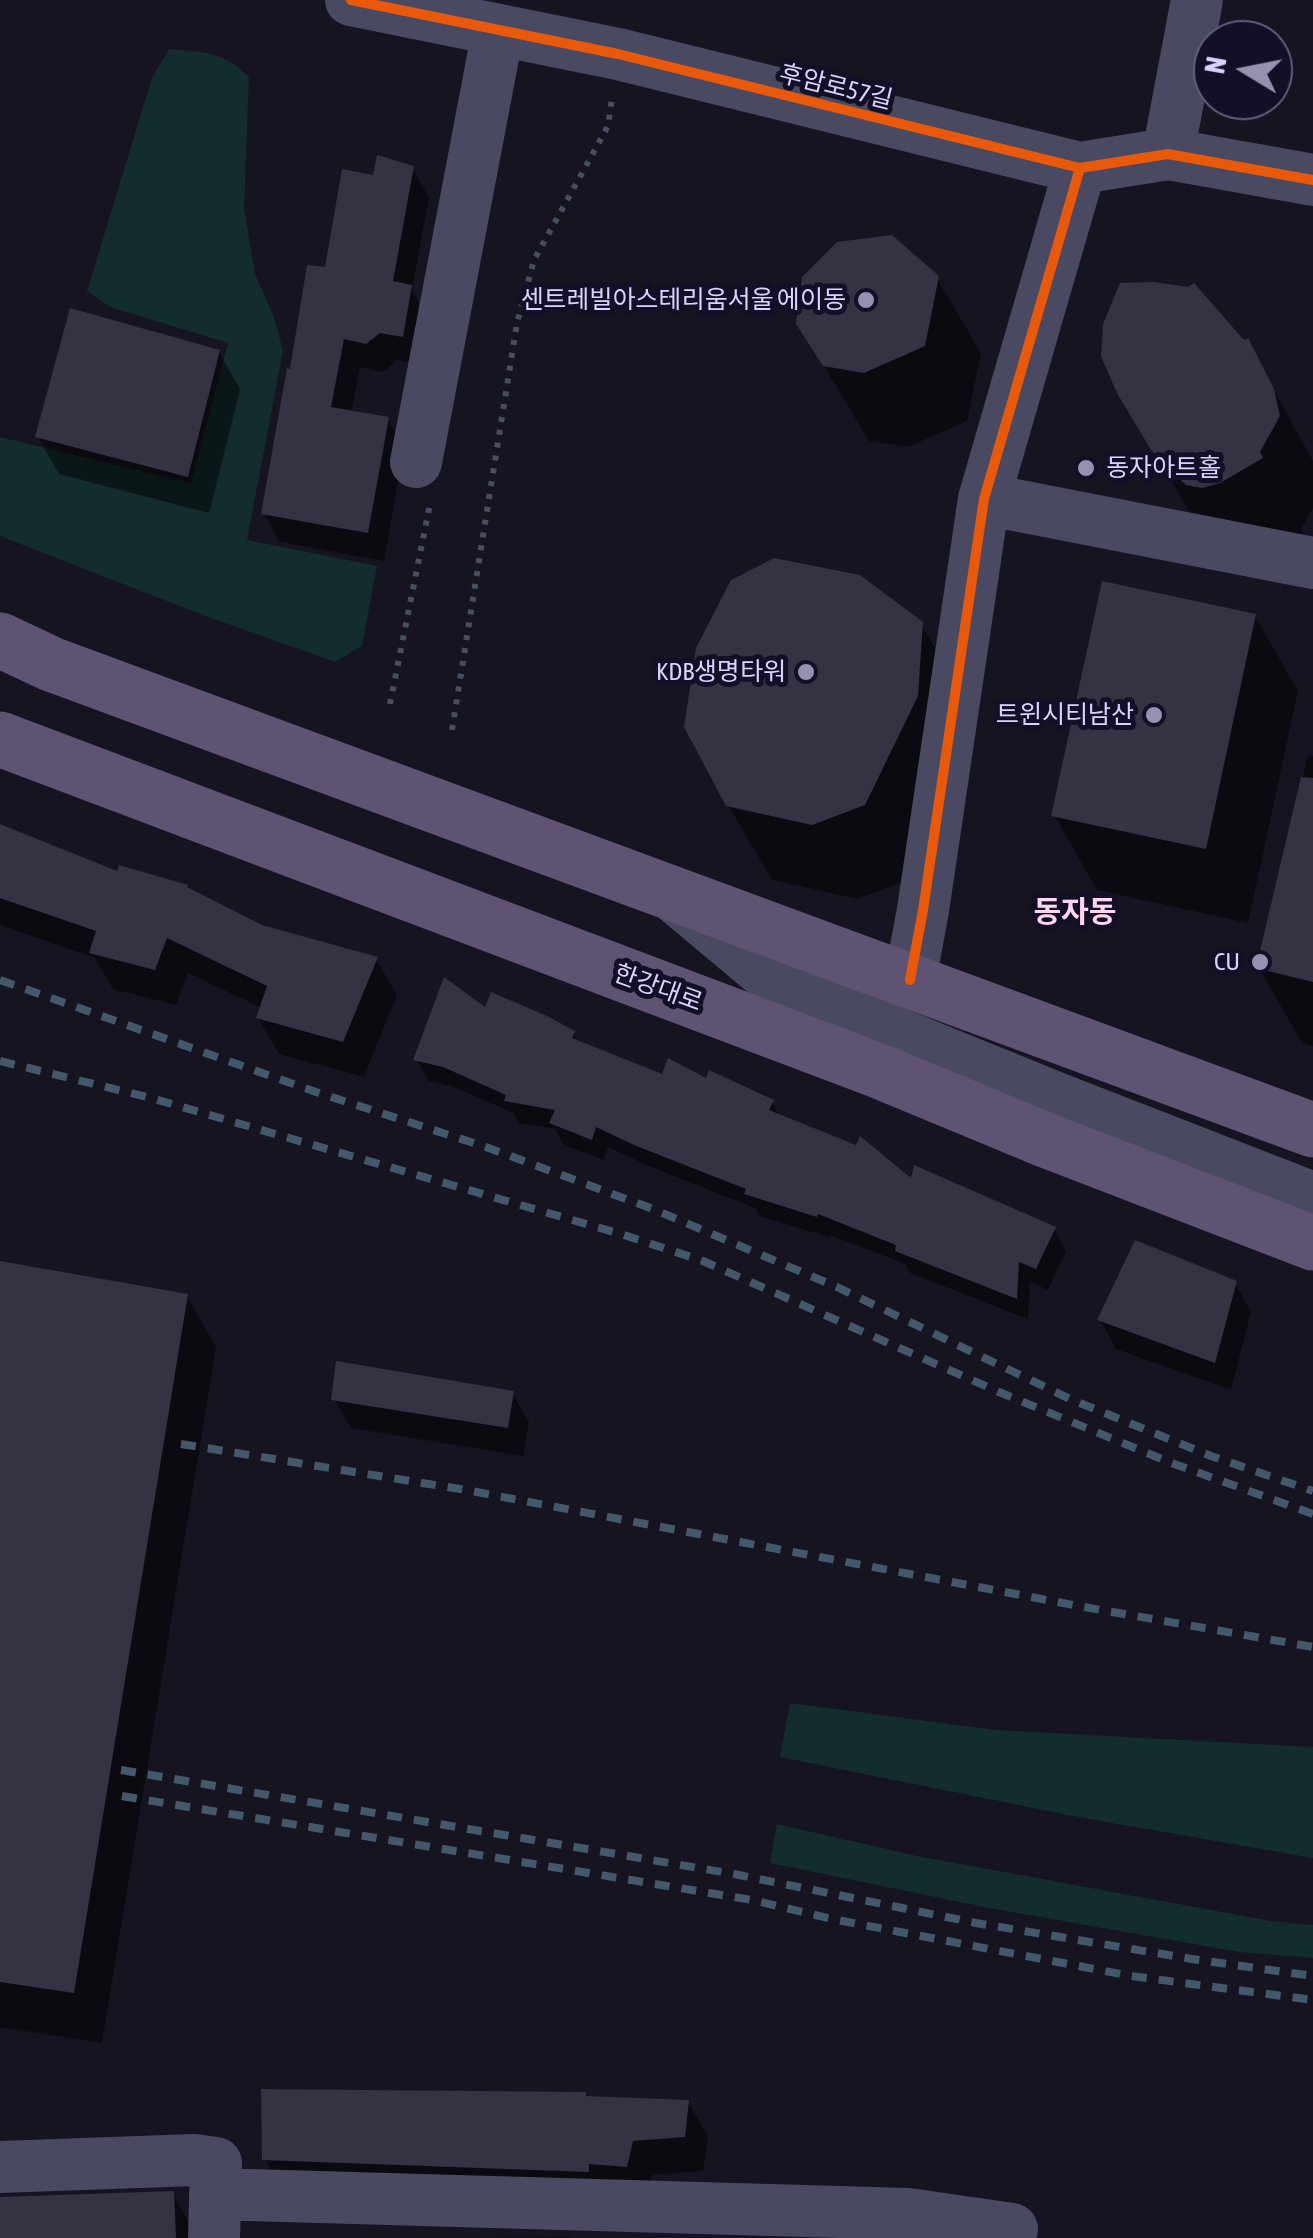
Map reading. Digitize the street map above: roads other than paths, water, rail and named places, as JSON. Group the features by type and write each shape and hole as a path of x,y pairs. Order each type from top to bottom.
{"main road":[{"path":"0,640 51,664 1313,1130"},
{"name":"한강대로","path":"0,739 879,1070 1313,1244"}],"street":[{"name":"후암로57길","path":"351,0 618,54 1080,168 1168,154 1313,180"},
{"path":"1168,154 1197,0"},
{"path":"424,476 498,31"},
{"path":"910,980 984,498 1080,168"},
{"path":"984,498 1313,562"},
{"path":"668,892 781,986 1313,1198"},
{"path":"0,2167 194,2160 216,2164 214,2216 908,2214 1012,2229"}],"railway":[{"path":"0,980 316,1092 486,1147 653,1209 837,1287 1070,1399 1211,1456 1313,1491"},
{"path":"0,1061 151,1098 703,1261 999,1392 1169,1462 1313,1514"},
{"path":"181,1444 466,1490 1313,1647"},
{"path":"121,1770 734,1874 976,1923 1313,1976"},
{"path":"122,1796 752,1900 1131,1976 1313,2000"}],"place":[{"name":"센트레빌아스테리움서울 에이동","path":"866,300"},
{"name":"동자아트홀","path":"1086,468"},
{"name":"KDB생명타워","path":"806,672"},
{"name":"트윈시티남산","path":"1154,715"},
{"name":"CU","path":"1260,962"}],"district":[{"name":"동자동","path":"1075,913"}]}
